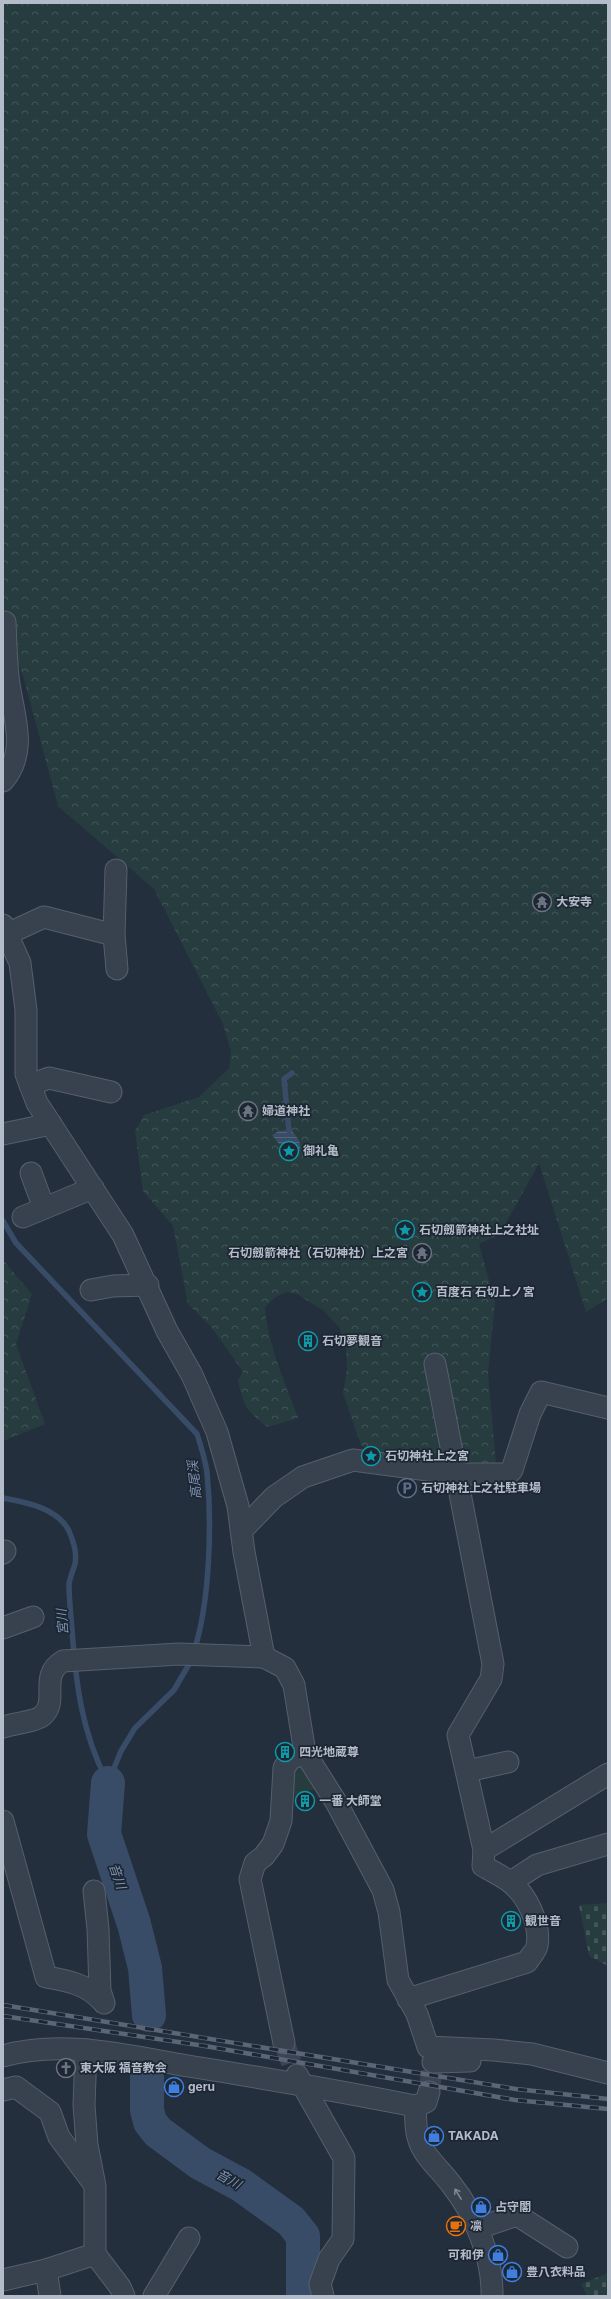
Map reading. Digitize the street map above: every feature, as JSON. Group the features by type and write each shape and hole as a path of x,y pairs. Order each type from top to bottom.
{"street":[{"path":"3,781 15,762 17,720 9,684 5,622"},
{"path":"116,870 114,935 117,969"},
{"path":"114,935 44,917 5,930 20,963 20,979 26,1010 26,1074 37,1103 123,1236 148,1285 167,1331 195,1381 217,1432 229,1469 242,1530 244,1552 264,1657"},
{"path":"3,960 20,979"},
{"path":"30,1085 49,1078 111,1092"},
{"path":"3,1134 51,1124"},
{"path":"31,1173 44,1208"},
{"path":"23,1217 93,1188"},
{"path":"90,1290 113,1286 148,1285"},
{"path":"408,1999 527,1962 536,1947 536,1928 529,1907 511,1882 483,1866 484,1850 458,1735 491,1679 493,1664 458,1474 435,1364"},
{"path":"242,1530 274,1497 303,1477 353,1460 458,1474 508,1474 512,1470 530,1414 541,1392 608,1413"},
{"path":"3,1628 33,1617"},
{"path":"3,1727 42,1716 49,1707 50,1672 56,1665 64,1661 179,1654 264,1657 285,1668 294,1685 305,1753 336,1802 383,1890 389,1912 398,1980 417,2014 428,2047 494,2050 532,2054 608,2073"},
{"path":"284,2043 250,1879 255,1863 264,1856 273,1844 281,1821 284,1768 290,1760 305,1753"},
{"path":"466,1771 508,1762"},
{"path":"484,1850 608,1774"},
{"path":"3,1821 46,1977 72,1982 95,1993 102,2001 100,1991 98,1929 94,1891"},
{"path":"511,1882 537,1864 608,1844"},
{"path":"3,2056 22,2050 86,2050 297,2077 422,2099 418,2137 423,2150 452,2185 478,2228 492,2279 492,2296"},
{"path":"86,2050 84,2105 87,2145 95,2186 95,2254 120,2287 124,2296"},
{"path":"433,2062 469,2061 494,2050"},
{"path":"297,2077 344,2158 343,2239 329,2259 320,2284 322,2296"},
{"path":"3,2090 16,2087 50,2112 59,2137 95,2186"},
{"path":"478,2228 517,2215 567,2247"},
{"path":"154,2296 189,2238"},
{"path":"3,2280 46,2270 95,2254"},
{"path":"46,2270 50,2296"}],"green space":[{"path":"3,3 608,3 608,1298 586,1312 539,1163 500,1234 479,1244 495,1302 488,1373 496,1464 454,1467 381,1458 361,1445 343,1393 347,1369 346,1347 339,1327 324,1311 297,1294 286,1292 274,1298 265,1307 273,1350 298,1418 268,1427 261,1422 255,1417 244,1402 238,1380 243,1372 212,1328 188,1304 173,1226 143,1191 135,1131 144,1115 199,1097 229,1068 231,1052 223,1024 154,889 58,806 24,679 3,624"},
{"path":"3,1260 32,1294 16,1344 45,1424 3,1441"},
{"path":"303,1763 319,1788 291,1797 294,1765"},
{"path":"608,1903 608,1966 589,1956 579,1905"},
{"path":"608,2273 608,2296 587,2296 581,2284"}],"water":[{"path":"291,1130 300,1142 300,1151 294,1151 282,1144 279,1144 272,1135 279,1131"}],"waterway":[{"path":"289,1131 284,1079 292,1073"},
{"name":"高尾渓","path":"3,1221 16,1243 197,1434 207,1472 209,1492 209,1538 203,1610 194,1651"},
{"name":"宮川","path":"3,1498 40,1507 57,1517 64,1523 69,1531 75,1556 75,1564 69,1584 69,1596 78,1690 86,1728 99,1765 108,1783"},
{"name":"高尾渓","path":"108,1783 121,1751 135,1728 174,1690 192,1659"},
{"name":"音川","path":"108,1783 104,1834 134,1924 145,1968 149,2015"},
{"name":"音川","path":"147,2067 147,2110 150,2122 158,2132 200,2163 241,2185 291,2221 303,2236 303,2296"}],"tunnel":[{"path":"284,2043 294,2069"},
{"path":"429,2092 433,2062"}],"railway":[{"path":"3,2005 516,2089 608,2099"},
{"path":"3,2016 205,2046 515,2100 608,2109"}],"place":[{"name":"大安寺","path":"542,902"},
{"name":"婦道神社","path":"248,1111"},
{"name":"御礼亀","path":"289,1151"},
{"name":"石切劔箭神社上之社址","path":"405,1230"},
{"name":"石切劔箭神社（石切神社）上之宮","path":"422,1253"},
{"name":"百度石 石切上ノ宮","path":"422,1292"},
{"name":"石切夢観音","path":"308,1341"},
{"name":"石切神社上之宮","path":"371,1456"},
{"name":"石切神社上之社駐車場","path":"407,1488"},
{"name":"四光地蔵尊","path":"285,1752"},
{"name":"一番 大師堂","path":"305,1801"},
{"name":"観世音","path":"511,1921"},
{"name":"東大阪 福音教会","path":"66,2068"},
{"name":"geru","path":"174,2087"},
{"name":"TAKADA","path":"434,2136"},
{"name":"占守閣","path":"481,2207"},
{"name":"凛","path":"456,2226"},
{"name":"可和伊","path":"498,2255"},
{"name":"豊八衣料品","path":"512,2272"}]}
